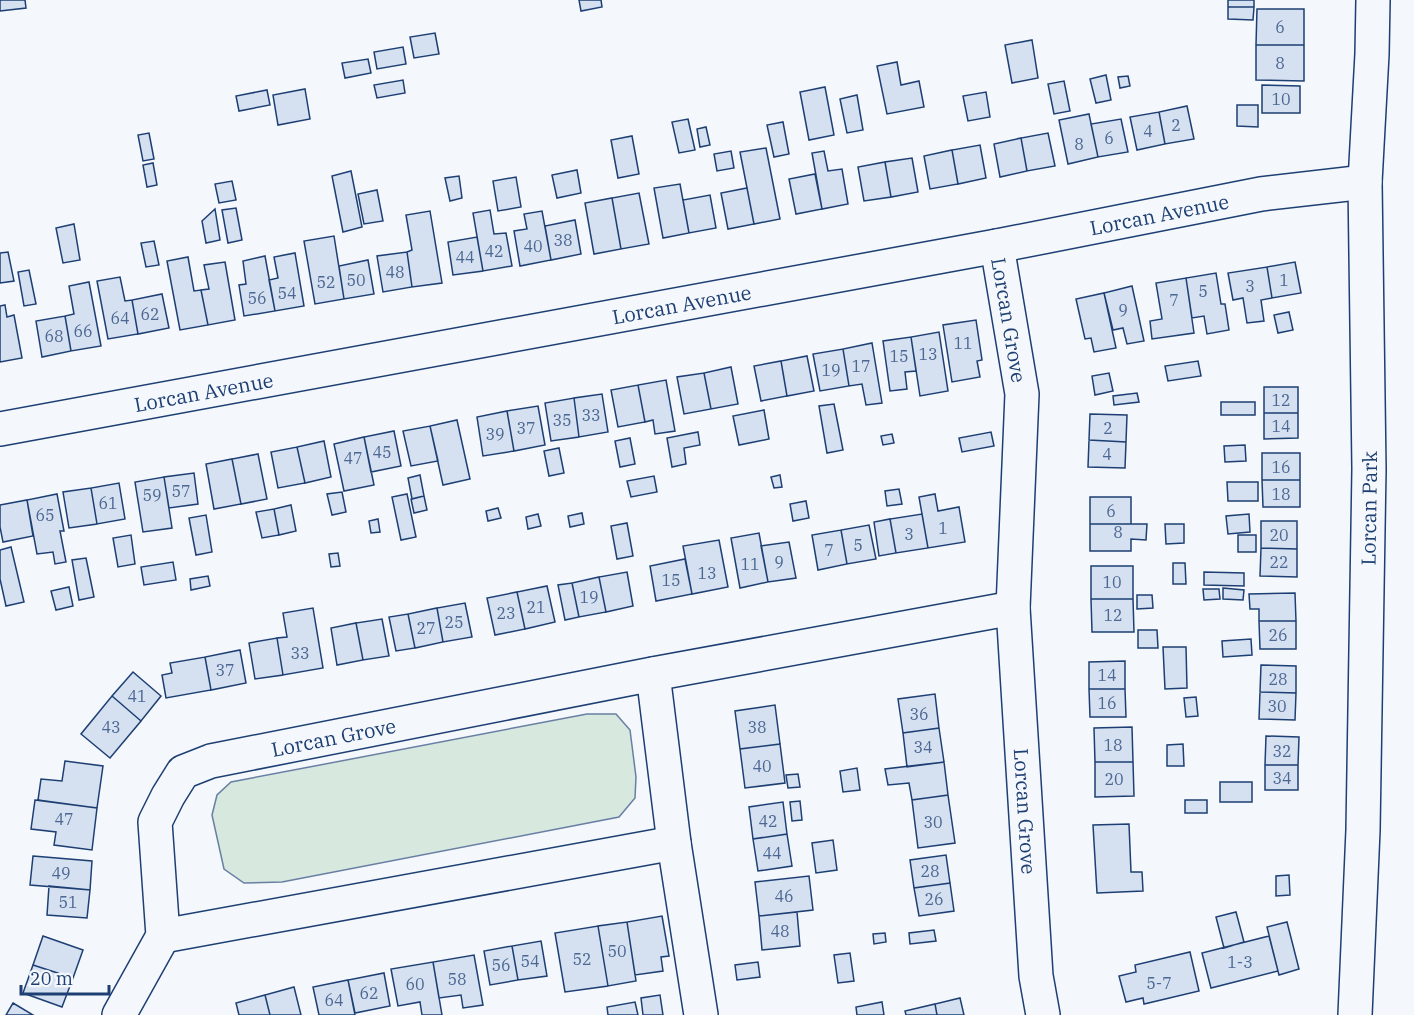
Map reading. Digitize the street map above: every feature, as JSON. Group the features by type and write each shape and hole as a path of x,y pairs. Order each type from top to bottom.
{"street":[{"name":"Lorcan Park","path":"1355,1015 1364,830 1369,469 1365,182 1373,0"},
{"name":"Lorcan Avenue","path":"0,429 998,246 1261,194 1365,182"},
{"name":"Lorcan Grove","path":"998,246 1022,394 1013,608 1036,976 1043,1015"},
{"name":"Lorcan Grove","path":"163,936 155,822 183,772 211,761 653,674 1013,608"},
{"path":"653,674 674,843 701,1015"},
{"path":"119,1015 163,936 674,843"}],"shaded area":[{"path":"587,714 616,714 630,730 636,777 635,798 619,817 282,882 244,883 224,869 212,815 217,795 231,782"}],"building":[{"path":"0,0 25,0 26,8 0,11"},
{"path":"579,0 601,0 602,7 581,11"},
{"path":"1228,0 1254,0 1254,7 1228,7"},
{"path":"1228,7 1254,7 1253,20 1228,19"},
{"path":"1257,9 1304,9 1304,45 1256,45"},
{"path":"435,33 439,54 414,58 410,37"},
{"path":"1032,40 1038,78 1012,83 1005,45"},
{"path":"1256,45 1304,45 1304,81 1256,80"},
{"path":"403,47 406,64 377,69 374,52"},
{"path":"368,59 371,73 345,78 342,63"},
{"path":"897,62 901,85 919,81 924,107 887,114 877,66"},
{"path":"1106,75 1111,100 1096,103 1090,79"},
{"path":"1128,76 1130,86 1120,88 1118,77"},
{"path":"403,80 405,93 377,98 374,85"},
{"path":"1064,81 1070,111 1054,114 1048,84"},
{"path":"1262,85 1300,86 1300,113 1262,113"},
{"path":"825,87 834,135 809,140 800,92"},
{"path":"305,89 310,119 278,125 273,95"},
{"path":"267,90 270,105 239,111 236,96"},
{"path":"986,92 990,117 968,121 963,96"},
{"path":"857,95 863,130 847,133 840,99"},
{"path":"1237,105 1258,105 1258,127 1237,126"},
{"path":"1187,106 1194,139 1165,144 1159,112"},
{"path":"1159,112 1165,144 1137,150 1130,117"},
{"path":"1089,114 1098,157 1068,164 1059,120"},
{"path":"688,119 695,150 679,153 672,122"},
{"path":"1121,119 1128,152 1098,157 1091,124"},
{"path":"783,122 789,154 774,157 767,125"},
{"path":"706,127 710,145 700,147 697,129"},
{"path":"149,133 154,159 143,161 138,135"},
{"path":"1048,133 1055,166 1027,171 1021,138"},
{"path":"632,136 639,174 618,178 611,140"},
{"path":"1021,138 1027,171 1000,177 994,144"},
{"path":"980,145 986,178 958,184 952,150"},
{"path":"766,148 780,219 754,224 740,152"},
{"path":"952,150 958,184 930,189 924,156"},
{"path":"731,151 734,168 717,171 714,154"},
{"path":"824,151 828,171 842,169 848,204 822,209 812,153"},
{"path":"912,158 918,192 891,197 885,162"},
{"path":"885,162 891,197 864,201 858,167"},
{"path":"153,163 157,185 147,187 143,165"},
{"path":"577,170 581,193 557,198 552,175"},
{"path":"351,171 362,227 343,232 332,176"},
{"path":"815,174 822,209 796,214 789,179"},
{"path":"459,176 462,198 450,201 445,178"},
{"path":"516,177 521,207 498,211 493,181"},
{"path":"232,181 236,200 219,203 215,184"},
{"path":"680,184 689,233 663,238 654,188"},
{"path":"747,188 754,224 728,229 721,193"},
{"path":"377,190 383,221 364,224 358,194"},
{"path":"639,193 649,244 621,249 612,198"},
{"path":"710,195 716,228 689,233 683,200"},
{"path":"612,198 621,249 594,254 585,203"},
{"path":"236,208 242,240 228,243 222,210"},
{"path":"215,209 220,240 206,243 202,221"},
{"path":"490,210 494,234 506,233 512,266 483,271 473,213"},
{"path":"430,211 442,283 412,287 407,252 412,250 406,215"},
{"path":"542,211 551,260 520,266 514,231 527,229 524,214"},
{"path":"575,220 581,254 551,260 545,226"},
{"path":"74,224 80,260 63,263 56,228"},
{"path":"334,236 344,299 315,304 304,241"},
{"path":"477,237 483,271 453,275 448,242"},
{"path":"154,241 159,265 146,267 141,243"},
{"path":"8,252 14,281 0,283 0,253"},
{"path":"407,252 412,287 383,292 377,256"},
{"path":"295,253 304,306 275,311 269,280 278,278 274,257"},
{"path":"265,256 275,311 244,316 239,285 246,284 243,261"},
{"path":"188,257 194,291 201,290 208,325 180,330 167,261"},
{"path":"368,260 374,294 344,299 339,266"},
{"path":"225,262 235,320 208,325 201,290 209,289 204,265"},
{"path":"1295,262 1301,293 1272,298 1267,267"},
{"path":"1267,267 1272,298 1261,300 1264,321 1247,323 1243,298 1233,300 1228,273"},
{"path":"29,270 36,304 24,306 18,272"},
{"path":"1216,273 1221,304 1225,304 1229,330 1207,334 1204,316 1192,318 1186,278"},
{"path":"120,277 125,301 132,300 138,334 108,339 97,281"},
{"path":"1186,278 1194,333 1152,339 1150,321 1162,319 1156,283"},
{"path":"89,282 101,346 71,351 65,316 74,314 69,286"},
{"path":"1132,286 1144,341 1127,344 1123,328 1113,330 1104,293"},
{"path":"1104,293 1116,348 1094,352 1091,338 1085,339 1076,299"},
{"path":"162,294 169,328 138,334 132,300"},
{"path":"5,305 7,317 14,315 22,358 0,362 0,306"},
{"path":"1289,312 1293,330 1278,333 1274,315"},
{"path":"65,316 71,351 42,357 36,321"},
{"path":"976,320 982,360 977,361 980,377 952,382 943,325"},
{"path":"939,332 948,391 920,396 911,337"},
{"path":"911,337 916,371 905,372 907,389 890,391 883,341"},
{"path":"872,343 882,403 866,405 862,384 849,386 843,349"},
{"path":"843,349 849,386 820,391 813,354"},
{"path":"807,356 814,391 787,396 781,361"},
{"path":"781,361 787,396 761,401 754,366"},
{"path":"1198,361 1201,376 1168,381 1165,366"},
{"path":"731,367 738,404 711,409 704,373"},
{"path":"704,373 711,409 684,414 677,377"},
{"path":"1109,373 1113,391 1095,395 1092,376"},
{"path":"666,380 675,431 655,434 653,420 645,422 638,385"},
{"path":"638,385 645,422 618,427 611,390"},
{"path":"1264,387 1298,387 1298,413 1264,413"},
{"path":"1137,393 1139,402 1114,405 1113,396"},
{"path":"602,394 608,432 579,437 574,398"},
{"path":"574,398 579,437 551,441 545,403"},
{"path":"1221,402 1255,402 1255,415 1221,415"},
{"path":"834,404 843,450 827,453 819,406"},
{"path":"538,406 545,445 514,451 507,411"},
{"path":"764,410 769,439 739,445 733,416"},
{"path":"507,411 514,451 483,456 477,417"},
{"path":"1264,413 1298,413 1298,438 1264,439"},
{"path":"1090,414 1127,415 1126,442 1089,440"},
{"path":"457,420 470,479 443,485 430,426"},
{"path":"430,426 438,461 411,466 403,431"},
{"path":"394,431 401,466 371,472 364,437"},
{"path":"698,432 700,445 684,448 686,464 672,467 667,438"},
{"path":"991,432 994,446 962,452 959,438"},
{"path":"892,434 894,443 883,445 881,436"},
{"path":"364,437 374,485 344,491 334,444"},
{"path":"630,438 635,464 620,467 615,441"},
{"path":"1089,440 1126,442 1125,468 1088,467"},
{"path":"324,441 331,477 305,483 297,447"},
{"path":"1245,445 1246,461 1225,462 1224,446"},
{"path":"297,447 305,483 278,488 271,452"},
{"path":"559,448 564,473 549,476 544,451"},
{"path":"1262,453 1300,453 1300,480 1262,480"},
{"path":"258,454 267,499 241,504 232,459"},
{"path":"232,459 241,504 214,509 206,464"},
{"path":"194,473 198,504 169,508 164,477"},
{"path":"420,475 424,496 412,499 408,478"},
{"path":"780,475 782,487 774,488 771,477"},
{"path":"654,476 657,492 631,497 627,481"},
{"path":"164,477 172,528 143,532 135,482"},
{"path":"1262,480 1300,480 1300,507 1263,507"},
{"path":"1227,482 1258,482 1258,501 1228,501"},
{"path":"119,483 125,519 97,524 91,488"},
{"path":"91,488 97,524 69,528 63,492"},
{"path":"899,489 902,504 887,506 885,491"},
{"path":"342,492 346,512 332,515 327,494"},
{"path":"57,494 64,531 60,531 66,562 55,564 53,552 37,554 27,500"},
{"path":"407,494 416,537 401,540 392,497"},
{"path":"935,494 938,511 959,507 965,542 928,548 919,497"},
{"path":"424,496 427,510 414,513 411,499"},
{"path":"1090,497 1131,497 1131,524 1090,524"},
{"path":"27,500 33,536 3,542 0,505"},
{"path":"806,501 809,518 793,521 790,504"},
{"path":"291,505 296,531 279,535 274,509"},
{"path":"498,508 501,518 488,521 486,511"},
{"path":"274,509 279,535 262,538 256,512"},
{"path":"582,513 584,524 570,527 568,516"},
{"path":"538,514 541,526 528,529 526,517"},
{"path":"922,514 928,548 896,553 890,519"},
{"path":"1249,514 1250,532 1228,534 1226,516"},
{"path":"206,515 212,552 196,555 189,518"},
{"path":"378,519 380,532 371,533 369,521"},
{"path":"890,519 896,553 879,556 874,522"},
{"path":"1261,521 1297,521 1297,549 1261,548"},
{"path":"627,523 633,556 617,559 611,526"},
{"path":"1090,524 1147,524 1146,540 1131,539 1131,551 1090,551"},
{"path":"1165,524 1184,524 1184,543 1166,544"},
{"path":"869,525 876,559 847,564 841,530"},
{"path":"841,530 847,564 818,570 812,535"},
{"path":"759,533 768,582 740,588 731,538"},
{"path":"131,535 135,564 118,567 113,538"},
{"path":"1238,535 1256,535 1256,552 1238,552"},
{"path":"719,540 728,587 692,594 683,546"},
{"path":"789,542 796,578 768,582 761,546"},
{"path":"11,547 24,602 6,606 0,579 0,550"},
{"path":"1261,548 1297,549 1297,577 1260,576"},
{"path":"338,553 340,566 331,567 329,554"},
{"path":"86,558 94,597 79,600 72,560"},
{"path":"685,559 692,594 656,601 650,566"},
{"path":"173,562 176,580 144,585 141,567"},
{"path":"1173,563 1185,563 1186,584 1173,584"},
{"path":"1091,566 1133,566 1133,599 1091,599"},
{"path":"627,572 633,606 606,612 599,577"},
{"path":"1204,572 1244,573 1244,586 1204,585"},
{"path":"208,576 210,586 191,590 190,579"},
{"path":"599,577 606,612 579,617 572,583"},
{"path":"572,583 579,617 565,620 558,585"},
{"path":"547,586 555,622 525,629 517,592"},
{"path":"69,587 73,606 56,610 51,591"},
{"path":"1223,588 1244,590 1243,600 1223,599"},
{"path":"1203,589 1219,589 1220,599 1204,600"},
{"path":"517,592 525,629 495,635 487,598"},
{"path":"1295,593 1296,621 1259,621 1259,609 1250,609 1249,594"},
{"path":"1137,595 1152,595 1153,608 1137,609"},
{"path":"1091,599 1133,599 1134,632 1092,632"},
{"path":"465,603 472,637 443,642 437,608"},
{"path":"313,608 323,668 283,675 277,638 287,637 283,613"},
{"path":"437,608 443,642 415,648 408,614"},
{"path":"408,614 415,648 396,651 389,617"},
{"path":"382,619 389,656 363,660 356,623"},
{"path":"1259,621 1296,621 1296,649 1260,649"},
{"path":"356,623 363,660 337,665 331,628"},
{"path":"1138,630 1157,630 1158,648 1138,648"},
{"path":"277,638 283,675 255,679 249,643"},
{"path":"1251,639 1252,655 1223,657 1222,641"},
{"path":"1163,647 1186,647 1187,688 1165,689"},
{"path":"240,650 246,683 211,690 205,657"},
{"path":"205,657 211,690 166,698 162,675 172,673 170,663"},
{"path":"1125,661 1125,689 1089,689 1089,662"},
{"path":"1261,665 1296,666 1296,693 1260,692"},
{"path":"133,672 161,696 141,721 112,696"},
{"path":"1089,689 1125,689 1126,717 1090,717"},
{"path":"1260,692 1296,693 1295,720 1259,719"},
{"path":"935,694 939,728 903,733 898,699"},
{"path":"112,696 141,721 110,758 81,734"},
{"path":"1196,697 1198,716 1186,717 1184,698"},
{"path":"775,705 780,744 740,749 735,711"},
{"path":"1132,727 1133,762 1095,762 1094,728"},
{"path":"939,728 944,762 907,767 903,733"},
{"path":"1266,736 1299,737 1298,765 1265,765"},
{"path":"780,744 785,783 745,788 740,749"},
{"path":"1183,744 1184,766 1167,766 1167,745"},
{"path":"65,761 103,766 97,808 38,800 41,779 62,781"},
{"path":"944,762 948,795 912,800 909,783 888,785 885,769"},
{"path":"1095,762 1133,762 1134,796 1095,797"},
{"path":"1265,765 1298,765 1298,790 1265,790"},
{"path":"857,768 860,790 843,792 840,771"},
{"path":"798,774 800,787 788,788 786,775"},
{"path":"1220,782 1252,782 1252,802 1220,802"},
{"path":"948,795 955,843 918,848 912,800"},
{"path":"35,800 97,808 92,850 54,845 56,832 31,829"},
{"path":"1185,800 1207,800 1207,813 1185,813"},
{"path":"800,801 802,820 792,821 790,802"},
{"path":"783,802 787,834 753,839 749,807"},
{"path":"1129,824 1131,872 1142,872 1143,891 1097,893 1093,825"},
{"path":"787,834 792,866 758,871 753,839"},
{"path":"833,840 837,870 816,873 812,843"},
{"path":"946,855 950,883 914,888 910,860"},
{"path":"33,856 92,861 90,890 30,885"},
{"path":"1289,875 1290,895 1276,896 1276,876"},
{"path":"809,876 813,910 759,916 755,882"},
{"path":"950,883 954,911 919,916 914,888"},
{"path":"49,886 90,890 87,918 47,915"},
{"path":"797,912 800,946 762,950 759,916"},
{"path":"1236,912 1244,942 1224,948 1216,917"},
{"path":"662,916 669,956 661,957 663,971 635,975 627,922"},
{"path":"627,922 636,981 608,986 598,926"},
{"path":"1287,922 1299,969 1279,975 1267,927"},
{"path":"598,926 608,986 565,992 555,933"},
{"path":"934,930 936,941 910,944 909,933"},
{"path":"885,933 886,942 874,944 873,934"},
{"path":"43,936 83,950 73,978 33,965"},
{"path":"1269,936 1278,971 1211,988 1202,953"},
{"path":"541,941 547,976 518,980 512,946"},
{"path":"512,946 518,980 490,985 484,951"},
{"path":"1190,952 1199,991 1144,1004 1143,998 1126,1002 1119,976 1136,972 1135,965"},
{"path":"850,953 854,981 838,983 834,955"},
{"path":"474,955 483,1005 463,1008 461,995 439,998 433,962"},
{"path":"433,962 442,1015 422,1015 420,1002 398,1006 391,969"},
{"path":"758,962 760,977 737,980 735,965"},
{"path":"33,965 73,978 62,1007 23,993"},
{"path":"384,973 390,1006 355,1013 348,980"},
{"path":"348,980 355,1015 319,1015 313,987"},
{"path":"294,987 301,1015 270,1015 265,995"},
{"path":"265,995 270,1015 239,1015 236,1003"},
{"path":"660,995 663,1015 643,1015 641,998"},
{"path":"960,998 964,1015 937,1015 935,1004"},
{"path":"635,1002 638,1015 608,1015 607,1007"},
{"path":"882,1002 884,1015 857,1015 856,1007"},
{"path":"13,1003 33,1015 6,1015"},
{"path":"935,1004 937,1015 906,1015 905,1011"}]}
